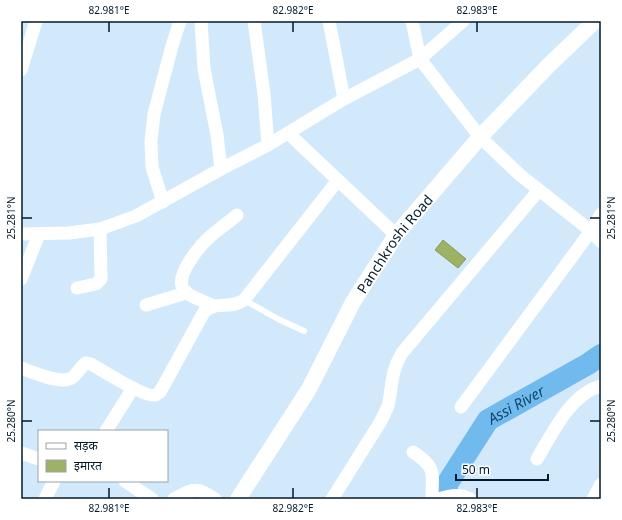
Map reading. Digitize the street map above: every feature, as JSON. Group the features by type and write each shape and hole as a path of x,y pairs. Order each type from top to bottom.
{"street":[{"path":"21,70 36,21"},
{"path":"163,202 152,167 151,141 154,114 180,21"},
{"path":"201,21 204,69 217,135 221,169"},
{"path":"254,21 264,94 268,145"},
{"path":"329,21 344,99"},
{"path":"412,21 420,59 480,137 520,175 591,231 601,242"},
{"path":"21,234 69,233 100,229 136,216 268,145 344,99 420,59 463,21"},
{"name":"Panchkroshi Road","path":"238,499 309,389 353,302 396,235 480,137 548,65 595,21"},
{"path":"288,133 396,235"},
{"path":"21,368 59,381 66,381 73,377 86,363 91,364 132,388 154,396 160,392 204,312 208,308 214,306 231,305 244,300 338,180"},
{"path":"332,499 381,421 387,407 392,374 402,353 539,190"},
{"path":"462,407 591,231 601,214"},
{"path":"214,306 186,293 182,289 182,274 189,261 211,235 237,215"},
{"path":"77,288 96,284 101,279 100,229"},
{"path":"21,279 39,234"},
{"path":"146,305 186,293"},
{"path":"537,458 568,409 585,393 601,386"},
{"path":"107,430 132,388"},
{"path":"413,452 426,460 430,466 432,472 432,499"},
{"path":"21,453 38,459"},
{"path":"45,499 54,482"},
{"path":"126,482 152,499"},
{"path":"594,499 601,484"},
{"path":"174,499 190,491 198,490 206,492 215,499"},
{"path":"438,499 456,495 470,499"}],"lane":[{"path":"244,300 280,320 304,331"}],"building":[{"path":"443,240 466,259 458,268 435,250"}],"waterway":[{"name":"Assi River","path":"446,499 447,484 488,420 588,364 601,355"}]}
